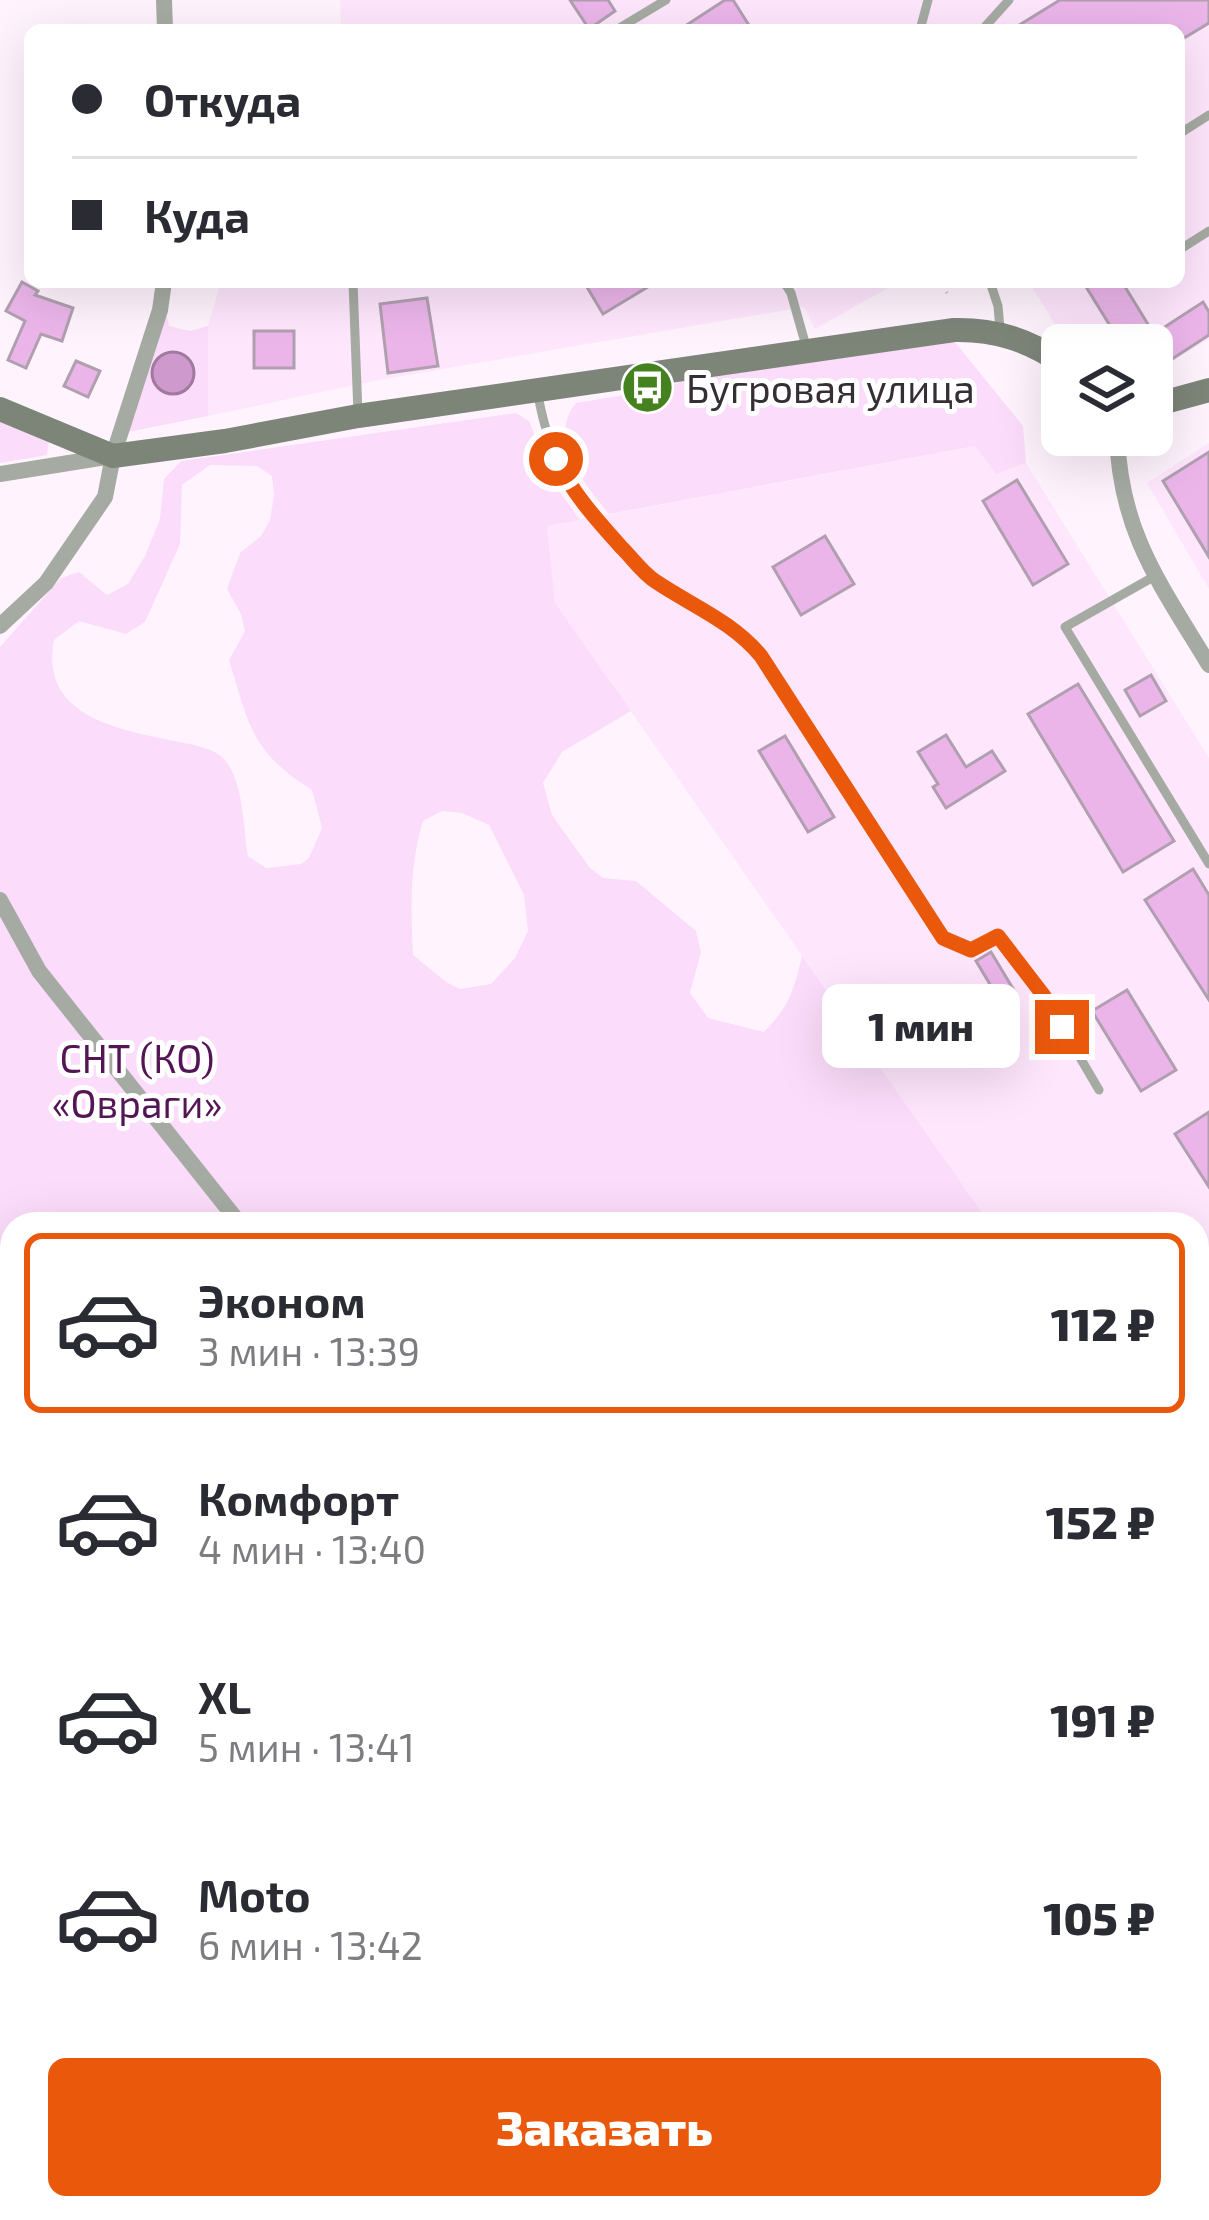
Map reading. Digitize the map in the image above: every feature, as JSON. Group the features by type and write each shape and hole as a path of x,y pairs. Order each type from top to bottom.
{"street":[{"path":"0,626 46,583 105,497 163,288"},
{"path":"0,474 358,416 954,330 1001,333 1041,351"},
{"path":"1173,399 1209,390"},
{"path":"0,409 113,456"},
{"path":"1119,456 1121,490 1142,553 1209,665"},
{"path":"0,900 39,970 231,1212"}],"lane":[{"path":"626,24 666,0"},
{"path":"987,24 1009,0"},
{"path":"353,288 358,416"},
{"path":"788,288 807,351"},
{"path":"992,288 1001,333"},
{"path":"537,390 544,432 569,486 585,508 651,579 711,613 748,641 943,938 971,950 998,936 1044,996 1099,1090"},
{"path":"1156,576 1065,627 1209,864"}],"path":[{"path":"944,288 947,293"}],"shaded area":[{"path":"340,0 1209,0 1209,339 1173,361 1173,324 1055,324 1033,288 1185,288 1185,24 341,24"},
{"path":"219,288 888,288 815,329 804,307 379,380 208,416 208,326"},
{"path":"173,352 188,358 194,373 188,388 173,394 158,388 152,373 158,358"},
{"path":"1209,443 1209,589 1147,483"},
{"path":"976,446 996,474 1026,463 1209,758 1209,1212 982,1212 555,603 547,526"}],"green space":[{"path":"165,307 169,326 190,331 208,326 208,416 128,432","holes":["190,357 193,380 155,386 151,374 154,364"]},
{"path":"954,341 1023,426 1026,463 996,474 975,446 609,514 581,476 567,446 565,431 576,403 668,388 683,380"},
{"name":"СНТ (КО) «Овраги»","path":"516,413 529,421 554,484 580,520 547,526 555,603 631,711 562,752 543,783 552,815 590,868 603,878 636,881 696,931 701,952 690,993 708,1018 764,1032 789,997 802,956 982,1212 0,1212 0,647 61,578 79,572 107,595 128,584 160,519 164,479 181,461","holes":["210,465 257,466 272,476 274,495 270,520 261,536 240,553 227,589 245,631 229,660 255,735 276,763 312,790 322,828 309,858 301,864 266,868 248,856 239,791 223,758 208,749 133,732 89,716 59,687 53,666 54,640 79,621 126,634 145,622 180,544 182,485","442,811 462,813 489,825 524,895 528,931 515,958 491,984 460,989 413,955 412,888 423,821"]},
{"path":"0,420 49,440 47,455 0,463"}],"building":[{"path":"570,0 608,0 615,11 596,24 586,24"},
{"path":"725,0 733,0 748,24 688,24"},
{"path":"1060,0 1209,0 1209,23 1185,37 1185,24 1021,24"},
{"path":"22,282 24,288 38,291 35,295 73,308 62,341 41,334 26,368 8,360 25,321 6,311"},
{"path":"588,288 646,288 603,314"},
{"path":"1087,288 1126,288 1148,324 1109,324"},
{"path":"427,298 438,366 388,373 380,304"},
{"path":"1203,302 1209,312 1209,335 1173,358 1173,324 1169,324"},
{"path":"254,331 294,331 294,368 254,368"},
{"path":"76,361 100,371 88,397 64,386"},
{"path":"1209,452 1209,557 1163,481"},
{"path":"1017,480 1068,564 1033,585 983,501"},
{"path":"825,536 854,584 801,615 773,567"},
{"path":"1151,675 1166,701 1140,716 1125,690"},
{"path":"1078,684 1174,841 1123,872 1028,714"},
{"path":"946,735 966,767 992,751 1005,771 946,808 918,752"},
{"path":"785,736 834,817 808,832 759,751"},
{"path":"1193,869 1209,895 1209,1000 1145,900"},
{"path":"991,952 1015,992 1000,1001 976,961"},
{"path":"1127,990 1176,1070 1141,1091 1092,1011"},
{"path":"1209,1112 1209,1187 1175,1134"}],"place":[{"name":"Бугровая улица","path":"647,387"}],"route":[{"path":"556,459 585,508 651,579 711,613 761,656 943,938 971,950 998,936 1062,1027"}]}
